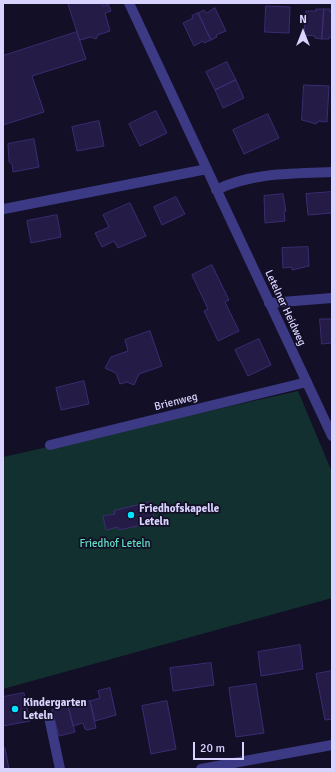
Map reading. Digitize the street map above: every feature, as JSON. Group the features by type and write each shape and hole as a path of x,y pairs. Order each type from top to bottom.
{"street":[{"name":"Letelner Heidweg","path":"130,3 332,436"},
{"path":"4,208 207,169"},
{"path":"216,190 232,182 250,177 332,172"},
{"path":"269,302 332,298"},
{"name":"Brienweg","path":"50,445 307,382"},
{"path":"49,717 60,769"},
{"path":"201,769 332,745"}],"green space":[{"name":"Friedhof Leteln","path":"298,391 332,472 332,598 3,689 3,457"}],"building":[{"path":"68,3 102,3 103,6 108,4 111,11 105,13 110,31 98,35 96,39 91,37 80,40"},
{"path":"266,6 290,7 289,33 265,32"},
{"path":"215,8 226,31 216,35 217,37 211,40 198,13 204,10 206,13"},
{"path":"316,9 324,9 322,39 315,38 315,36 304,35 306,11 316,11"},
{"path":"324,9 330,9 330,12 332,12 332,37 329,37 329,39 322,39"},
{"path":"198,13 211,40 204,43 203,41 194,46 183,23 193,18 192,16"},
{"path":"77,32 86,59 32,76 44,112 3,125 3,56"},
{"path":"227,62 236,80 215,90 206,72"},
{"path":"236,80 244,98 223,108 215,90"},
{"path":"304,85 329,86 327,122 319,121 316,124 302,120"},
{"path":"156,111 167,133 140,146 129,124"},
{"path":"268,114 279,138 244,154 233,130"},
{"path":"99,121 104,146 77,151 72,127"},
{"path":"34,139 39,167 13,172 12,164 9,162 8,144"},
{"path":"332,192 332,213 308,215 306,194"},
{"path":"283,194 286,211 284,211 285,221 265,223 264,196"},
{"path":"176,197 185,214 162,225 154,207"},
{"path":"130,203 146,236 118,248 114,241 102,247 95,233 109,227 103,215"},
{"path":"57,215 61,237 31,243 27,221"},
{"path":"308,247 309,266 292,270 292,267 283,268 282,248"},
{"path":"212,265 229,300 225,302 239,331 218,341 204,311 208,309 192,275"},
{"path":"320,319 332,319 332,343 322,344"},
{"path":"150,331 162,366 139,374 134,385 127,382 120,384 116,373 105,368 111,357 128,351 125,340"},
{"path":"259,339 271,365 248,376 235,350"},
{"path":"84,381 89,404 61,410 56,388"},
{"name":"Friedhofskapelle Leteln","path":"151,502 155,522 119,530 118,527 106,530 103,516 115,514 114,511"},
{"path":"300,645 303,669 261,676 258,652"},
{"path":"211,663 214,685 173,691 170,668"},
{"path":"332,671 332,719 325,720 316,674"},
{"path":"256,684 264,733 236,737 229,688"},
{"path":"110,688 116,715 95,721 90,701 100,698 98,691"},
{"name":"Kindergarten Leteln","path":"24,693 30,721 3,726 3,697"},
{"path":"90,701 96,728 87,730 85,729 83,723 73,726 68,706"},
{"path":"167,701 176,749 151,754 142,706"},
{"path":"68,706 75,732 59,736 52,710"},
{"name":"Kindergarten Leteln","path":"5,748 9,769 3,769 3,749"}],"place":[{"name":"Friedhofskapelle Leteln","path":"131,515"},
{"name":"Kindergarten Leteln","path":"15,709"}]}
